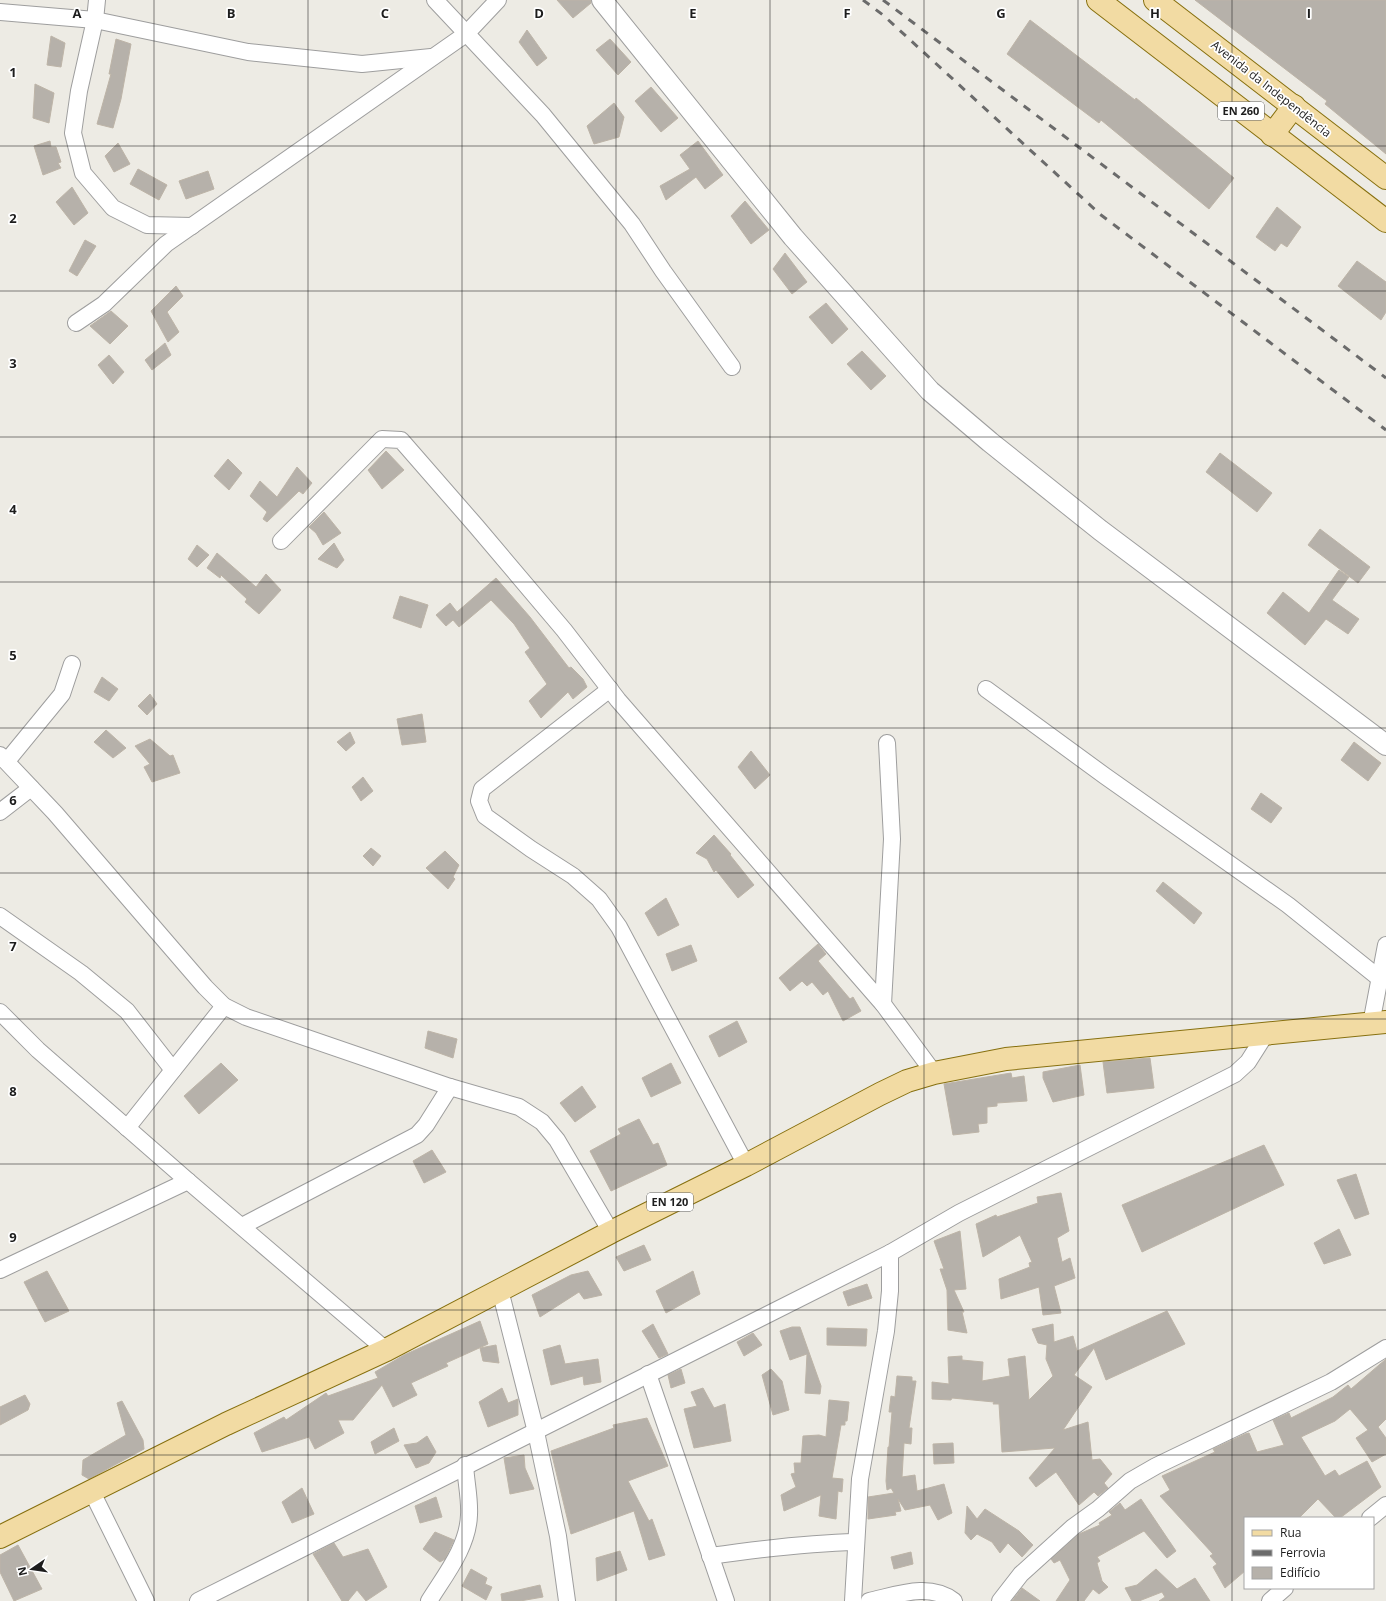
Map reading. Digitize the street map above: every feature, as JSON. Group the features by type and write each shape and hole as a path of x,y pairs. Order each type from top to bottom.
{"main road":[{"name":"EN 260","path":"1098,0 1386,221"},
{"name":"Avenida da Independência","path":"1155,0 1386,178"},
{"path":"1272,135 1294,106"},
{"name":"EN 120","path":"0,1537 91,1490 226,1424 386,1350 611,1232 880,1094 908,1082 934,1073 1006,1059 1267,1032 1378,1023"}],"street":[{"path":"97,0 95,20 79,91 73,134 83,173 113,208 147,225 192,226"},
{"path":"435,0 543,115 632,224 663,271 732,367"},
{"path":"76,323 104,304 166,244 466,34 498,0"},
{"path":"602,0 792,237 930,391 990,442 1100,530 1386,745"},
{"path":"0,12 95,20 248,52 362,64 433,57"},
{"path":"281,542 382,439 401,440 476,526 610,689 883,1004 934,1073"},
{"path":"72,664 62,694 3,758 31,788 169,948 224,1006 246,1017 450,1087 519,1107 542,1122 557,1140 611,1232"},
{"path":"610,689 482,789 479,801 485,816 530,849 573,876 599,899 619,927 746,1164"},
{"path":"986,689 1105,776 1288,905 1379,978"},
{"path":"883,1004 892,839 887,743"},
{"path":"0,812 31,788"},
{"path":"0,916 81,973 126,1012 173,1070"},
{"path":"1378,1023 1379,978 1386,945"},
{"path":"127,1128 224,1006"},
{"path":"0,1012 38,1050 127,1128 386,1350"},
{"path":"198,1601 465,1465 536,1432 648,1374 890,1253 959,1213 1235,1074 1248,1062 1267,1032"},
{"path":"242,1226 417,1135 426,1125 450,1087"},
{"path":"0,1270 188,1181"},
{"path":"853,1601 860,1479 887,1317 890,1291 890,1253"},
{"path":"500,1290 536,1432 558,1536 567,1601"},
{"path":"1000,1601 1021,1574 1073,1527 1130,1481 1156,1466 1331,1382 1386,1348"},
{"path":"648,1374 726,1601"},
{"path":"429,1601 456,1558 465,1539 470,1515 465,1465"},
{"path":"91,1490 146,1601"},
{"path":"1371,1517 1386,1505"},
{"path":"710,1556 821,1543 856,1542"},
{"path":"1270,1601 1283,1589"},
{"path":"869,1601 924,1590 940,1593 954,1601"}],"building":[{"path":"557,0 591,0 591,3 573,18"},
{"path":"1195,0 1386,0 1386,154 1325,104 1327,101"},
{"path":"1030,20 1135,100 1136,98 1234,178 1209,209 1101,120 1099,123 1007,54"},
{"path":"527,30 547,58 537,66 519,42"},
{"path":"51,36 65,43 61,67 47,65"},
{"path":"116,39 131,44 121,99 113,128 97,124 111,74 109,74"},
{"path":"610,39 631,62 618,75 596,50"},
{"path":"35,84 54,93 49,123 33,118"},
{"path":"651,87 678,118 661,132 635,101"},
{"path":"614,103 624,117 619,137 594,144 587,126"},
{"path":"50,141 51,147 56,147 61,162 58,163 61,168 43,175 34,146"},
{"path":"698,141 723,175 705,189 696,177 666,200 660,186 690,169 680,155"},
{"path":"118,143 130,164 114,172 105,156"},
{"path":"138,169 167,185 159,200 130,184"},
{"path":"208,171 214,189 186,199 179,181"},
{"path":"72,187 88,213 74,225 56,202"},
{"path":"745,201 769,230 751,244 731,216"},
{"path":"1277,207 1301,227 1287,247 1281,243 1275,251 1256,237"},
{"path":"85,240 96,246 77,276 69,271"},
{"path":"785,253 807,282 792,294 773,269"},
{"path":"1357,261 1386,282 1386,312 1381,320 1338,286"},
{"path":"176,286 183,296 167,312 179,332 168,342 151,311"},
{"path":"826,303 848,329 832,344 809,317"},
{"path":"111,311 128,326 110,344 90,326"},
{"path":"165,343 171,355 152,370 145,360"},
{"path":"862,351 886,376 871,390 847,364"},
{"path":"109,355 124,372 113,384 98,365"},
{"path":"386,451 404,470 382,489 368,470"},
{"path":"1220,453 1272,493 1257,512 1206,472"},
{"path":"228,459 242,473 229,490 214,476"},
{"path":"297,467 312,483 303,494 299,491 267,522 263,519 267,512 250,496 260,481 277,497"},
{"path":"324,512 341,533 323,545 316,533 309,527"},
{"path":"1320,529 1370,567 1358,583 1308,545"},
{"path":"334,543 344,560 337,568 318,559"},
{"path":"197,545 209,555 197,567 188,559"},
{"path":"217,553 256,587 266,574 281,590 259,614 245,602 247,599 221,575 220,578 207,568"},
{"path":"1339,570 1349,577 1332,600 1359,619 1348,634 1326,619 1305,645 1267,613 1283,592 1309,613"},
{"path":"496,578 530,617 569,668 571,667 583,679 587,687 573,699 568,692 541,718 529,701 547,684 525,652 530,648 514,624 491,600 459,627 453,620 446,626 436,615 450,603 457,612"},
{"path":"400,596 428,605 421,628 393,618"},
{"path":"102,677 118,689 109,701 94,692"},
{"path":"150,694 157,704 147,715 138,706"},
{"path":"422,714 426,742 402,745 397,719"},
{"path":"106,730 126,748 113,758 94,742"},
{"path":"350,732 355,743 346,751 337,742"},
{"path":"150,739 170,756 173,755 180,773 152,782 144,767 150,764 135,746"},
{"path":"1354,742 1381,763 1368,781 1341,760"},
{"path":"751,751 770,775 755,789 738,767"},
{"path":"363,777 373,791 361,801 352,787"},
{"path":"1261,793 1282,808 1271,823 1251,809"},
{"path":"714,835 731,854 730,855 754,885 738,898 716,870 714,872 707,859 696,853"},
{"path":"371,848 381,856 373,866 363,856"},
{"path":"445,851 459,865 453,877 455,879 448,889 426,868"},
{"path":"1163,882 1202,913 1194,924 1156,891"},
{"path":"666,898 679,925 658,936 645,913"},
{"path":"818,944 826,954 818,961 850,999 853,997 861,1011 843,1021 828,991 823,995 812,982 807,986 802,981 790,991 779,978"},
{"path":"691,945 697,961 672,971 666,954"},
{"path":"737,1021 747,1042 719,1057 709,1036"},
{"path":"428,1031 457,1039 453,1058 425,1048"},
{"path":"1150,1058 1154,1088 1107,1093 1103,1062"},
{"path":"221,1063 238,1080 199,1114 184,1096"},
{"path":"671,1063 681,1083 651,1097 642,1078"},
{"path":"1080,1065 1084,1095 1053,1102 1043,1078 1043,1072"},
{"path":"1011,1073 1012,1078 1024,1076 1027,1101 997,1103 997,1106 987,1107 987,1123 978,1124 979,1132 953,1135 944,1084"},
{"path":"582,1086 596,1107 575,1122 560,1103"},
{"path":"639,1119 653,1145 658,1143 667,1165 611,1191 590,1151 621,1134 618,1129"},
{"path":"1264,1145 1284,1185 1142,1252 1122,1205"},
{"path":"432,1150 446,1172 424,1183 413,1161"},
{"path":"1356,1174 1369,1214 1355,1219 1337,1180"},
{"path":"1061,1193 1069,1231 1057,1238 1062,1262 1070,1258 1075,1278 1054,1286 1061,1313 1043,1315 1039,1287 1001,1299 999,1279 1030,1267 1029,1263 1032,1262 1020,1235 983,1257 976,1224 996,1215 997,1217 1038,1203 1037,1197"},
{"path":"1339,1229 1351,1255 1324,1264 1314,1243"},
{"path":"960,1231 966,1289 954,1290 964,1312 962,1312 967,1333 948,1330 947,1290 940,1269 944,1269 934,1241"},
{"path":"644,1245 651,1260 624,1271 616,1257"},
{"path":"47,1271 69,1311 45,1322 24,1282"},
{"path":"588,1271 602,1295 584,1299 579,1292 540,1317 532,1295 571,1275"},
{"path":"693,1271 700,1294 666,1313 656,1291"},
{"path":"867,1284 872,1298 848,1306 843,1292"},
{"path":"1167,1311 1185,1344 1106,1380 1094,1348 1074,1375 1092,1387 1063,1430 1088,1422 1092,1460 1100,1459 1112,1474 1104,1483 1108,1488 1098,1496 1094,1492 1079,1505 1056,1472 1036,1487 1029,1478 1055,1448 1002,1452 999,1404 993,1404 994,1402 952,1398 951,1400 932,1399 932,1382 949,1384 948,1357 962,1356 962,1360 983,1362 982,1381 1010,1376 1008,1359 1025,1356 1029,1400 1053,1376 1046,1359 1047,1345 1038,1343 1032,1329 1053,1324 1054,1342 1073,1336 1077,1351"},
{"path":"480,1321 488,1344 446,1363 448,1366 411,1383 417,1395 393,1407 382,1385 353,1420 338,1420 344,1433 315,1449 309,1437 262,1452 254,1433 284,1417 286,1420 326,1393 328,1396 378,1378 375,1372 404,1355"},
{"path":"653,1324 668,1354 659,1358 642,1331"},
{"path":"792,1327 800,1327 821,1386 820,1394 805,1393 807,1354 790,1360 780,1331"},
{"path":"827,1328 867,1329 866,1346 827,1345"},
{"path":"753,1333 762,1345 744,1356 737,1342"},
{"path":"496,1345 499,1363 483,1361 480,1348"},
{"path":"560,1345 565,1364 598,1359 601,1382 584,1385 583,1376 551,1385 543,1350"},
{"path":"1386,1359 1386,1419 1378,1427 1386,1438 1386,1454 1372,1462 1356,1438 1368,1430 1350,1409 1335,1421 1301,1437 1325,1476 1335,1470 1339,1476 1367,1461 1381,1487 1341,1517 1335,1517 1318,1499 1300,1517 1244,1517 1244,1572 1225,1588 1213,1567 1217,1564 1210,1556 1213,1554 1160,1496 1170,1490 1162,1476 1215,1452 1213,1449 1245,1434 1249,1433 1257,1452 1284,1445 1273,1420 1289,1413 1291,1418 1333,1397 1348,1385 1351,1389"},
{"path":"681,1369 685,1383 671,1388 668,1375"},
{"path":"771,1369 782,1381 789,1410 773,1415 762,1375"},
{"path":"897,1376 912,1377 912,1381 916,1381 909,1428 912,1428 911,1444 904,1443 902,1477 915,1475 917,1491 944,1484 952,1513 938,1520 930,1505 905,1510 898,1499 901,1511 895,1512 896,1515 868,1519 868,1497 894,1493 891,1488 887,1490 886,1481 892,1412 889,1412 891,1396 895,1397"},
{"path":"502,1388 508,1403 518,1399 518,1415 488,1427 479,1402"},
{"path":"703,1388 714,1408 725,1404 731,1441 694,1448 684,1409 697,1406 691,1392"},
{"path":"25,1395 30,1404 28,1410 0,1425 0,1407"},
{"path":"829,1400 849,1402 847,1421 845,1421 845,1425 841,1425 832,1478 843,1479 842,1492 838,1491 836,1519 819,1516 821,1495 784,1511 781,1495 796,1487 791,1474 795,1473 794,1463 801,1463 803,1436 819,1435 826,1437"},
{"path":"122,1401 143,1440 144,1449 89,1479 82,1475 83,1460 126,1435 117,1403"},
{"path":"647,1418 668,1466 628,1481 649,1521 652,1519 665,1555 649,1560 634,1511 571,1534 551,1451 614,1428 613,1425"},
{"path":"394,1428 399,1441 375,1454 371,1442"},
{"path":"427,1436 436,1452 429,1463 416,1468 404,1445 417,1443"},
{"path":"953,1443 954,1463 934,1464 933,1444"},
{"path":"524,1455 525,1468 534,1489 510,1494 504,1458"},
{"path":"302,1488 314,1514 292,1523 282,1502"},
{"path":"436,1497 442,1517 420,1523 415,1506"},
{"path":"1141,1499 1176,1551 1167,1558 1144,1531 1097,1557 1100,1561 1097,1563 1102,1581 1108,1587 1099,1594 1093,1589 1084,1601 1056,1601 1070,1580 1060,1560 1054,1563 1051,1559 1079,1534 1100,1525 1099,1523 1112,1515 1109,1512 1120,1503 1125,1510"},
{"path":"967,1506 977,1519 985,1509 1019,1531 1033,1545 1022,1557 1008,1543 1000,1553 992,1542 977,1534 971,1540 965,1533"},
{"path":"435,1532 454,1540 445,1559 440,1562 423,1549"},
{"path":"334,1543 343,1557 368,1549 387,1587 366,1601 357,1590 348,1601 342,1601 313,1554"},
{"path":"18,1545 42,1589 14,1601 0,1572 0,1555"},
{"path":"620,1551 627,1570 597,1581 596,1558"},
{"path":"911,1552 913,1564 894,1569 891,1557"},
{"path":"471,1569 487,1578 485,1584 492,1587 486,1600 462,1586"},
{"path":"1156,1569 1177,1589 1195,1578 1210,1601 1159,1601 1165,1597 1162,1592 1139,1601 1132,1601 1125,1588 1137,1585"},
{"path":"540,1585 543,1597 520,1601 502,1601 501,1594"},
{"path":"1022,1588 1040,1601 1012,1601"}],"railway":[{"path":"863,0 883,15 1101,215 1386,430"},
{"path":"883,0 1386,378"}]}
